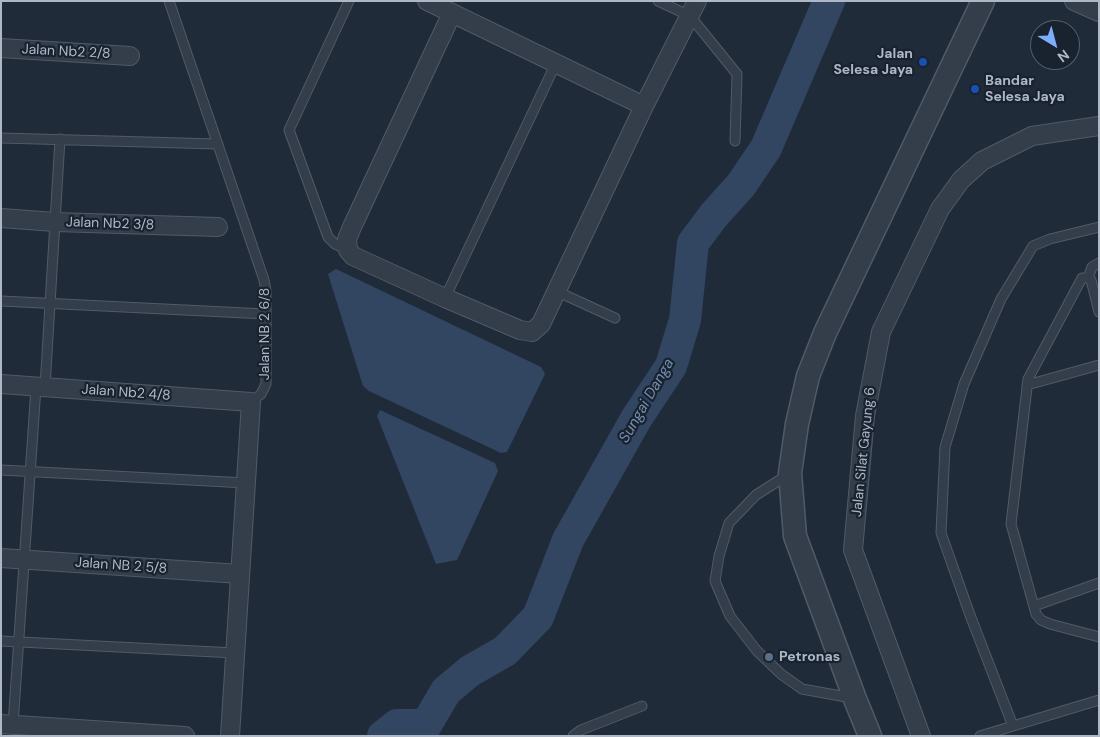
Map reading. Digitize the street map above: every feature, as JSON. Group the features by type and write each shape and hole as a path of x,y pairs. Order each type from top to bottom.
{"street":[{"path":"427,1 644,106"},
{"path":"870,736 795,536 790,473 797,424 808,376 825,334 983,1"},
{"path":"1074,1 1099,12"},
{"path":"452,13 352,227 347,239 348,250 353,256 445,298 520,330 532,332 541,324 644,106 693,9"},
{"name":"Jalan Nb2 2/8","path":"1,48 130,56"},
{"name":"Jalan Silat Gayung 6","path":"921,736 853,550 865,416 881,332 940,209 961,180 982,161 1032,136 1099,126"},
{"name":"Jalan Nb2 3/8","path":"1,218 55,222 218,227"},
{"name":"Jalan Nb2 4/8","path":"1,384 251,402"},
{"path":"230,736 251,402"},
{"name":"Jalan NB 2 5/8","path":"1,558 240,574"},
{"path":"7,725 184,736"}],"lane":[{"name":"Jalan NB 2 6/8","path":"169,1 264,280 266,291 266,384 261,394 251,402"},
{"path":"348,250 335,244 328,236 289,130 349,1"},
{"path":"658,1 693,9 737,74 735,141"},
{"path":"445,298 556,63"},
{"path":"1,138 218,144"},
{"path":"7,725 19,642 30,472 50,303 60,139"},
{"path":"1013,726 940,533 945,447 964,384 1001,299 1033,246 1050,239 1099,227"},
{"path":"1088,278 1092,267 1099,263"},
{"path":"1088,278 1082,278 1028,379 1010,524 1036,614 1041,620 1050,624 1099,637"},
{"path":"1088,278 1091,280 1099,311"},
{"path":"556,291 614,318"},
{"path":"1,301 266,314"},
{"path":"1028,385 1099,364"},
{"path":"1,470 246,483"},
{"path":"790,473 756,495 729,523 719,556 715,581 730,616 757,650 781,674 802,689 855,699"},
{"path":"1034,606 1099,583"},
{"path":"1,641 235,653"},
{"path":"980,736 1099,700"},
{"path":"573,736 581,730 642,706"}],"water":[{"path":"336,269 541,367 545,374 507,452 501,453 369,391 363,386 328,274"},
{"path":"380,410 495,463 498,471 457,560 436,564 377,416"}],"waterway":[{"name":"Sungai Danga","path":"383,736 397,725 426,725 446,691 470,671 505,651 538,617 568,540 636,419 671,366 685,320 693,243 714,215 741,185 766,148 829,1"}],"place":[{"name":"Jalan Selesa Jaya","path":"923,62"},
{"name":"Bandar Selesa Jaya","path":"975,89"},
{"name":"Petronas","path":"769,657"}]}
